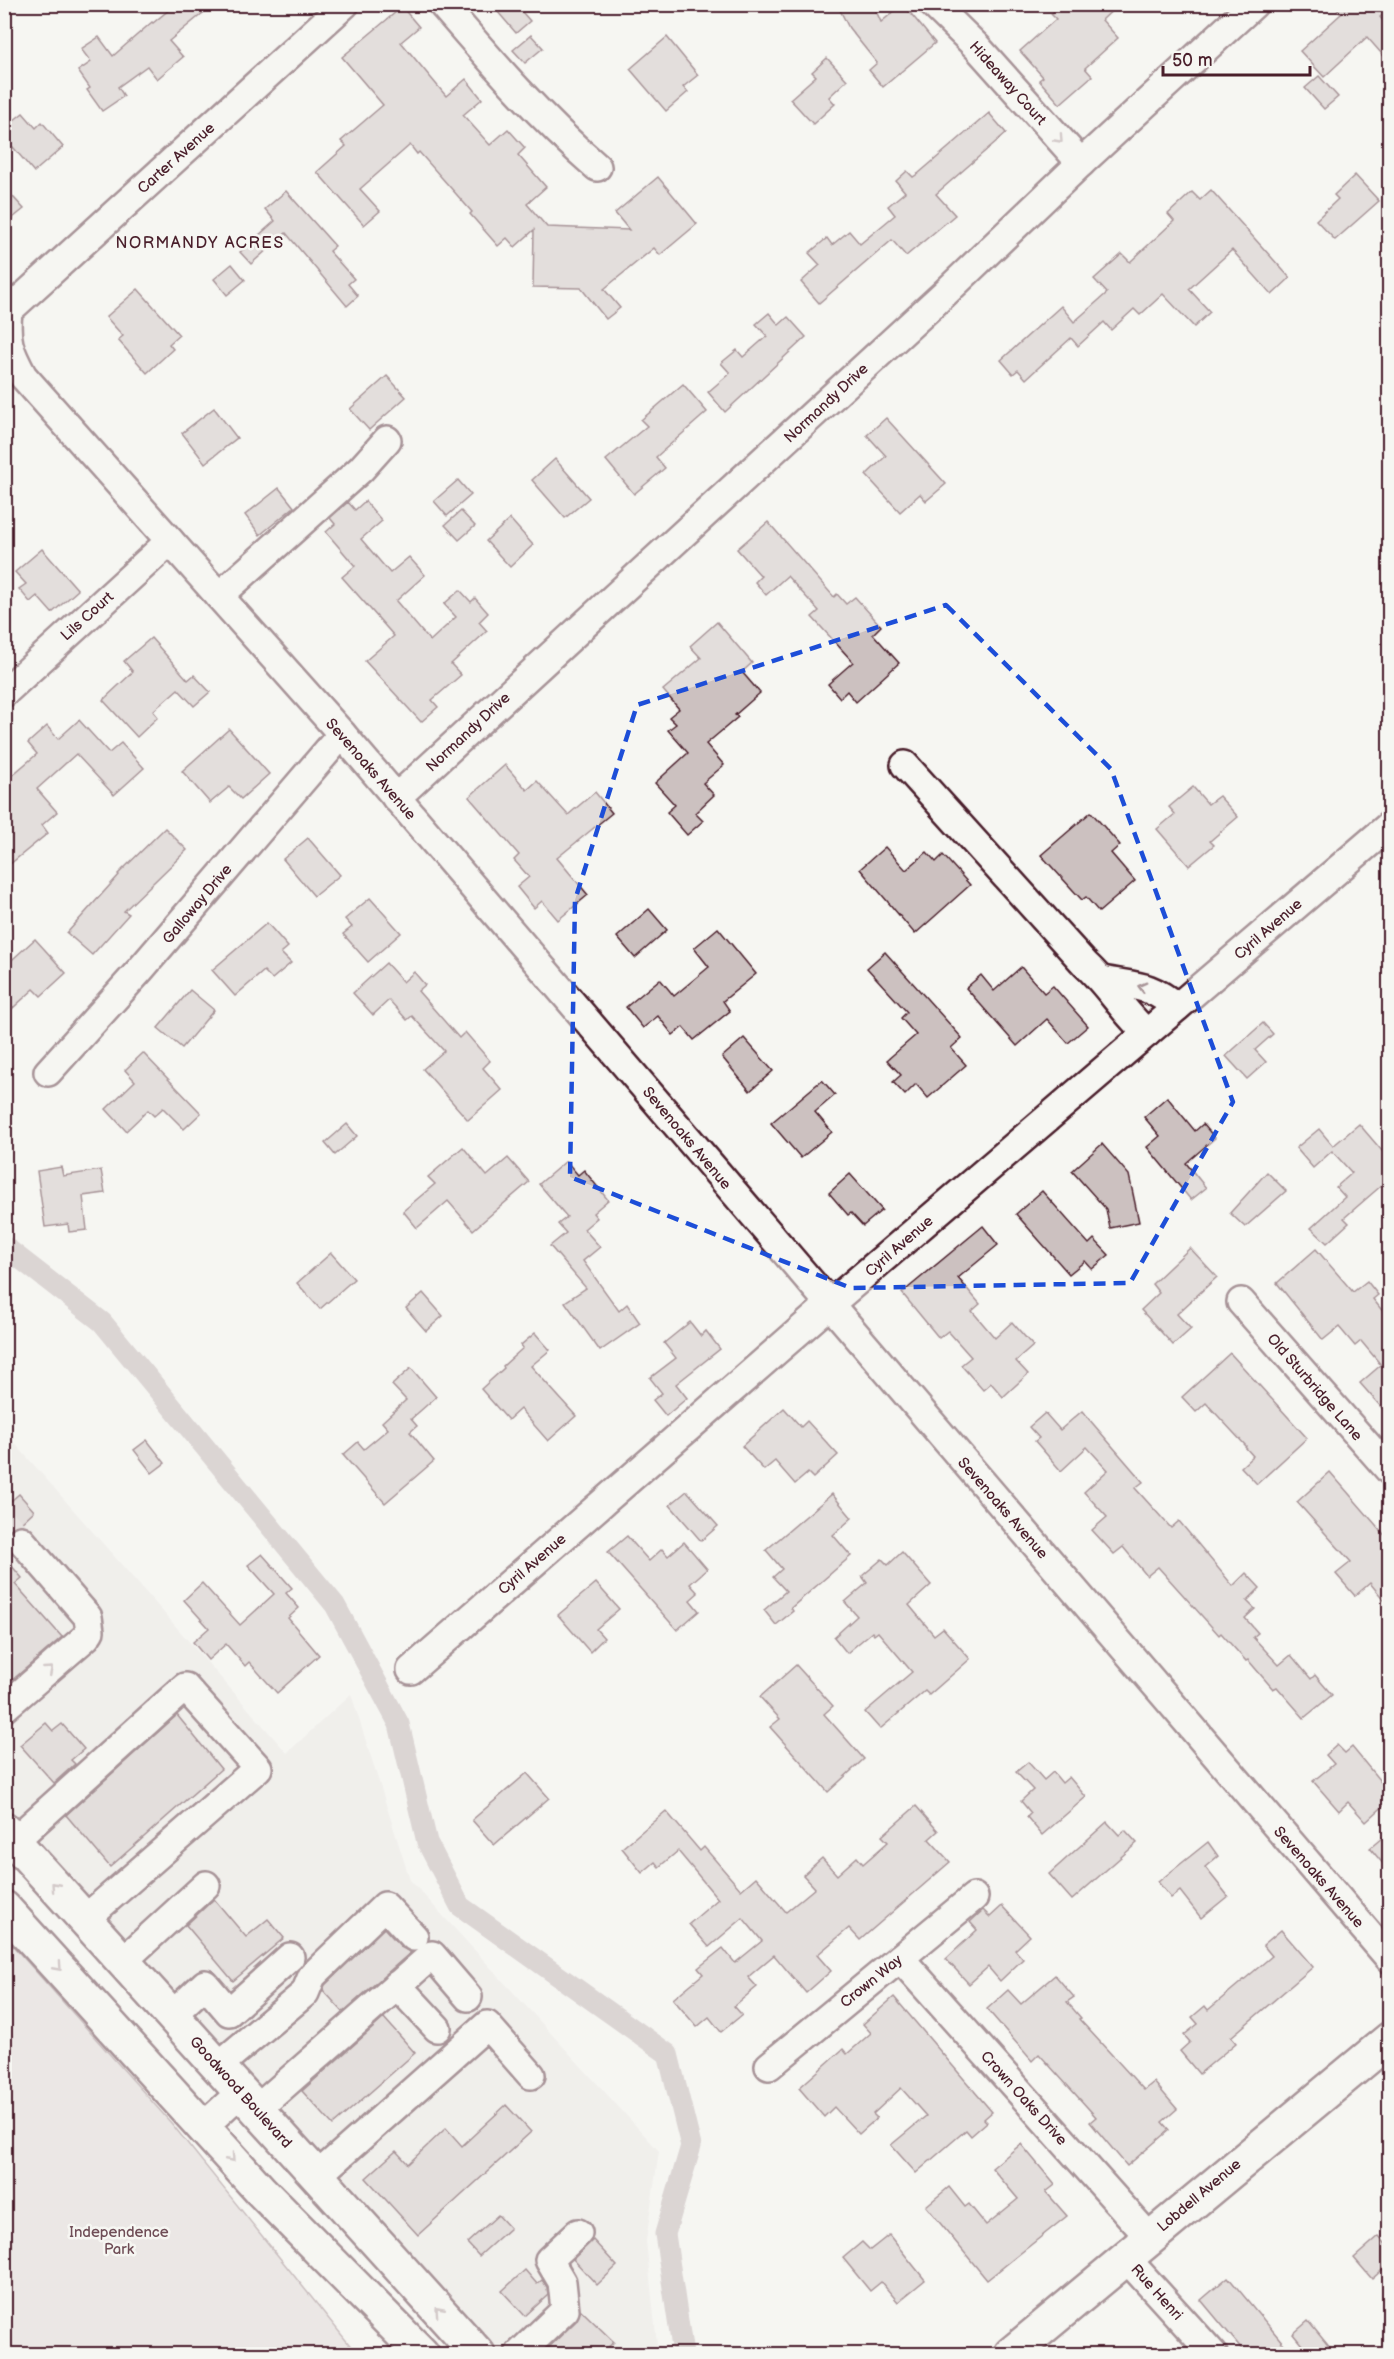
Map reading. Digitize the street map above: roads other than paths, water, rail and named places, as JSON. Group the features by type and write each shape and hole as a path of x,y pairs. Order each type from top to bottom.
{"main road":[{"name":"Goodwood Boulevard","path":"9,1836 478,2355"},
{"path":"4,1908 260,2190 422,2355"},
{"name":"Lobdell Avenue","path":"1011,2355 1389,2038"},
{"path":"260,2190 393,2355"}],"street":[{"name":"Carter Avenue","path":"8,311 345,4"},
{"path":"442,4 519,94 557,133 597,167"},
{"name":"Hideaway Court","path":"933,4 978,48 1081,164"},
{"name":"Normandy Drive","path":"396,798 936,302 1254,4"},
{"name":"Sevenoaks Avenue","path":"8,311 6,334 14,384 170,541 342,734 1389,1959"},
{"path":"219,596 361,469 387,440"},
{"name":"Lils Court","path":"4,693 170,541"},
{"name":"Galloway Drive","path":"48,1072 140,970 342,734"},
{"path":"905,765 1102,980 1119,1006 1147,1033"},
{"name":"Cyril Avenue","path":"411,1670 829,1305 1389,825"},
{"path":"1102,980 1150,988 1177,1007"},
{"name":"Old Sturbridge Lane","path":"1241,1302 1389,1471"},
{"path":"4,1708 86,1637 90,1631 88,1617 21,1540"},
{"path":"9,1836 185,1686 258,1768 85,1919"},
{"path":"123,1961 206,1885"},
{"name":"Crown Way","path":"769,2066 974,1897"},
{"path":"218,2066 305,1993 312,1976 385,1906 414,1937"},
{"path":"203,2127 249,2100 432,1955 468,1997"},
{"path":"172,2015 206,1984 229,2012 290,1958"},
{"name":"Crown Oaks Drive","path":"900,1958 1137,2247"},
{"path":"397,1985 437,2028"},
{"path":"317,2176 487,2025 531,2075"},
{"path":"519,2355 565,2310 562,2283 549,2260 578,2233"},
{"name":"Rue Henri","path":"1137,2247 1213,2355"}],"waterway":[{"path":"4,1246 102,1322 335,1605 399,1724 427,1842 460,1906 668,2054 691,2146 665,2234 683,2354"}],"tunnel":[{"path":"4,1522 21,1540"}],"district":[{"name":"NORMANDY ACRES","path":"200,242"}],"park label":[{"name":"Independence Park","path":"119,2240"}]}
